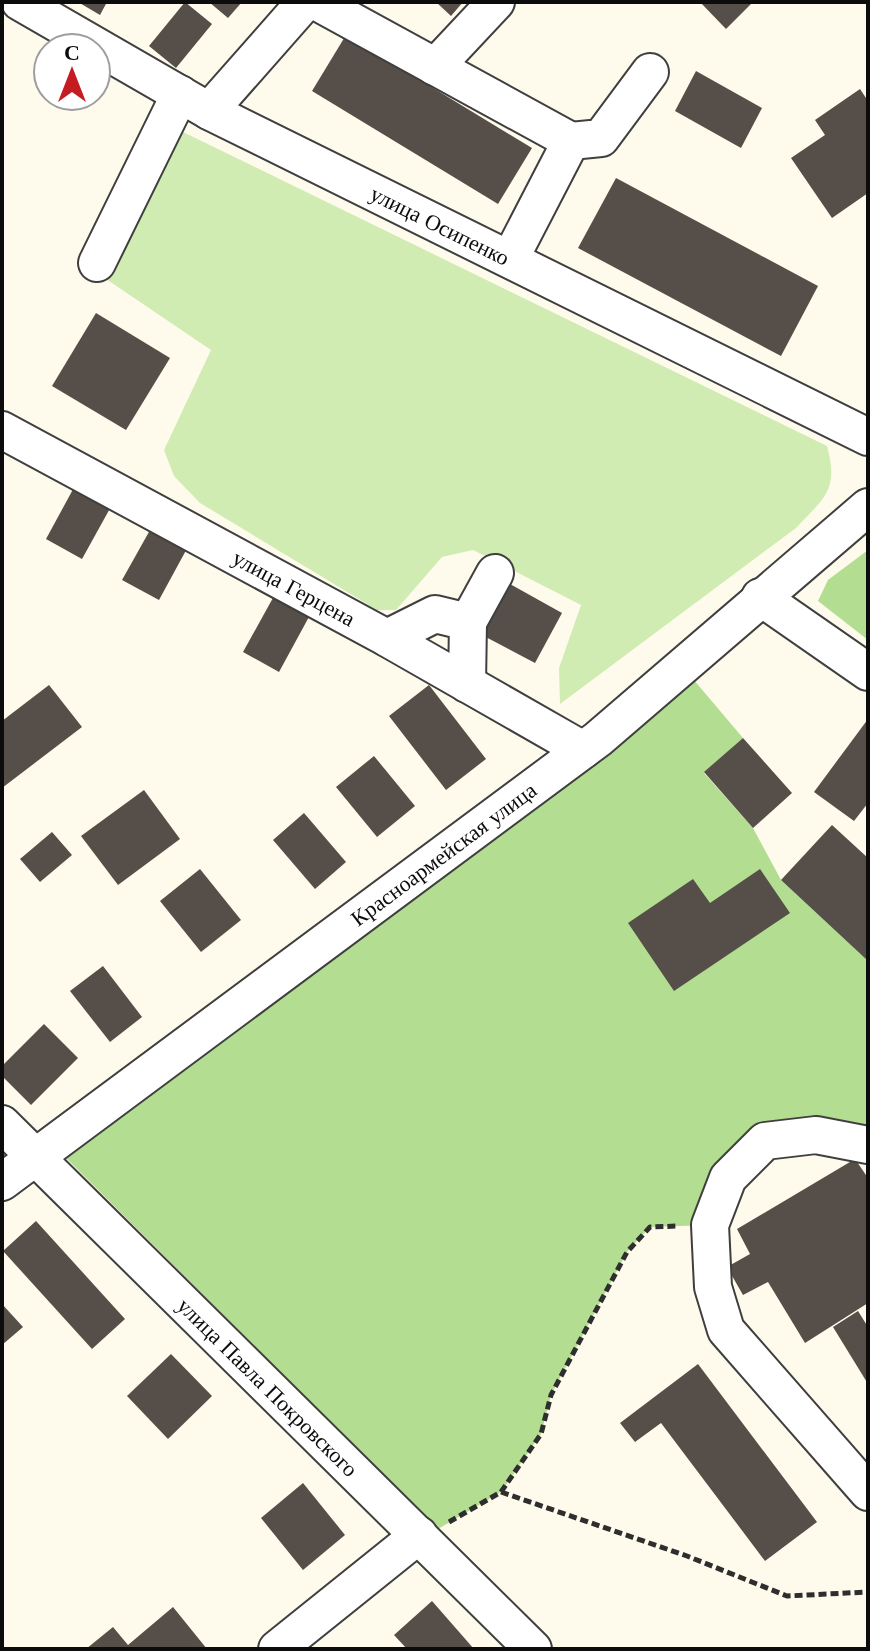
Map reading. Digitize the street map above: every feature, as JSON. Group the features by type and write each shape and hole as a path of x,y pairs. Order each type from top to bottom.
{"street":[{"name":"улица Осипенко","path":"20,2 194,102 868,437"},
{"path":"97,263 194,102 305,2"},
{"path":"317,2 571,141 601,138 650,72"},
{"path":"435,67 496,2"},
{"path":"510,259 571,141"},
{"name":"улица Герцена","path":"2,430 387,638 583,750"},
{"name":"Красноармейская улица","path":"2,1182 583,750 868,507"},
{"path":"467,684 468,622 495,573"},
{"path":"760,597 868,672"},
{"path":"387,638 435,614 468,622"},
{"name":"улица Павла Покровского","path":"2,1124 428,1532 533,1649"},
{"path":"868,1145 816,1135 765,1141 728,1178 710,1225 713,1287 726,1330 868,1492"},
{"path":"277,1649 428,1532"}],"path":[{"path":"428,1532 501,1492 541,1434 551,1395 627,1252 650,1227 710,1225"},
{"path":"501,1492 687,1556 787,1596 868,1592"}],"green space":[{"path":"181,131 827,446 831,473 827,492 796,528 560,704 559,668 581,605 473,550 442,557 396,610 377,610 200,503 174,476 164,450 211,350 106,279"},
{"path":"868,550 868,640 818,601 828,580"},
{"path":"682,666 743,738 704,773 753,828 781,880 868,961 868,1114 864,1141 765,1141 710,1225 650,1227 627,1252 551,1395 541,1434 501,1492 438,1529 52,1144"}],"building":[{"path":"78,2 107,2 100,15"},
{"path":"185,2 212,24 176,68 149,46"},
{"path":"209,2 242,2 228,18"},
{"path":"436,2 463,2 451,16"},
{"path":"700,2 753,2 726,29"},
{"path":"346,35 532,148 498,204 312,91"},
{"path":"696,71 762,108 741,148 675,111"},
{"path":"860,89 868,101 868,193 832,218 791,158 825,135 815,120"},
{"path":"616,178 818,286 781,356 578,248"},
{"path":"96,313 170,358 126,430 52,386"},
{"path":"77,482 113,503 82,559 46,539"},
{"path":"154,523 190,543 159,600 122,580"},
{"path":"510,584 562,613 535,663 482,635"},
{"path":"274,596 310,615 279,672 243,652"},
{"path":"49,685 82,727 2,788 2,721"},
{"path":"429,685 486,759 446,790 389,716"},
{"path":"868,719 868,803 854,821 814,792"},
{"path":"743,738 792,793 753,828 704,772"},
{"path":"374,756 415,806 377,837 336,787"},
{"path":"144,790 180,839 118,885 81,836"},
{"path":"304,813 346,862 315,889 273,840"},
{"path":"832,825 868,858 868,961 781,880"},
{"path":"52,832 72,855 40,882 20,859"},
{"path":"200,869 241,920 201,952 160,901"},
{"path":"760,869 790,913 674,991 628,923 693,879 710,903"},
{"path":"103,966 142,1017 110,1042 70,991"},
{"path":"44,1024 78,1058 31,1105 2,1076 2,1066"},
{"path":"855,1159 868,1178 868,1303 805,1343 768,1282 743,1295 727,1267 750,1254 737,1229"},
{"path":"36,1221 125,1319 92,1349 3,1251"},
{"path":"2,1304 23,1327 2,1345"},
{"path":"858,1311 868,1327 868,1384 833,1327"},
{"path":"171,1354 212,1396 168,1439 127,1396"},
{"path":"698,1364 817,1522 765,1561 661,1423 635,1442 620,1423"},
{"path":"303,1483 345,1535 303,1570 261,1518"},
{"path":"432,1601 474,1649 407,1649 394,1635"},
{"path":"173,1607 207,1649 86,1649 113,1627 128,1645"}]}
